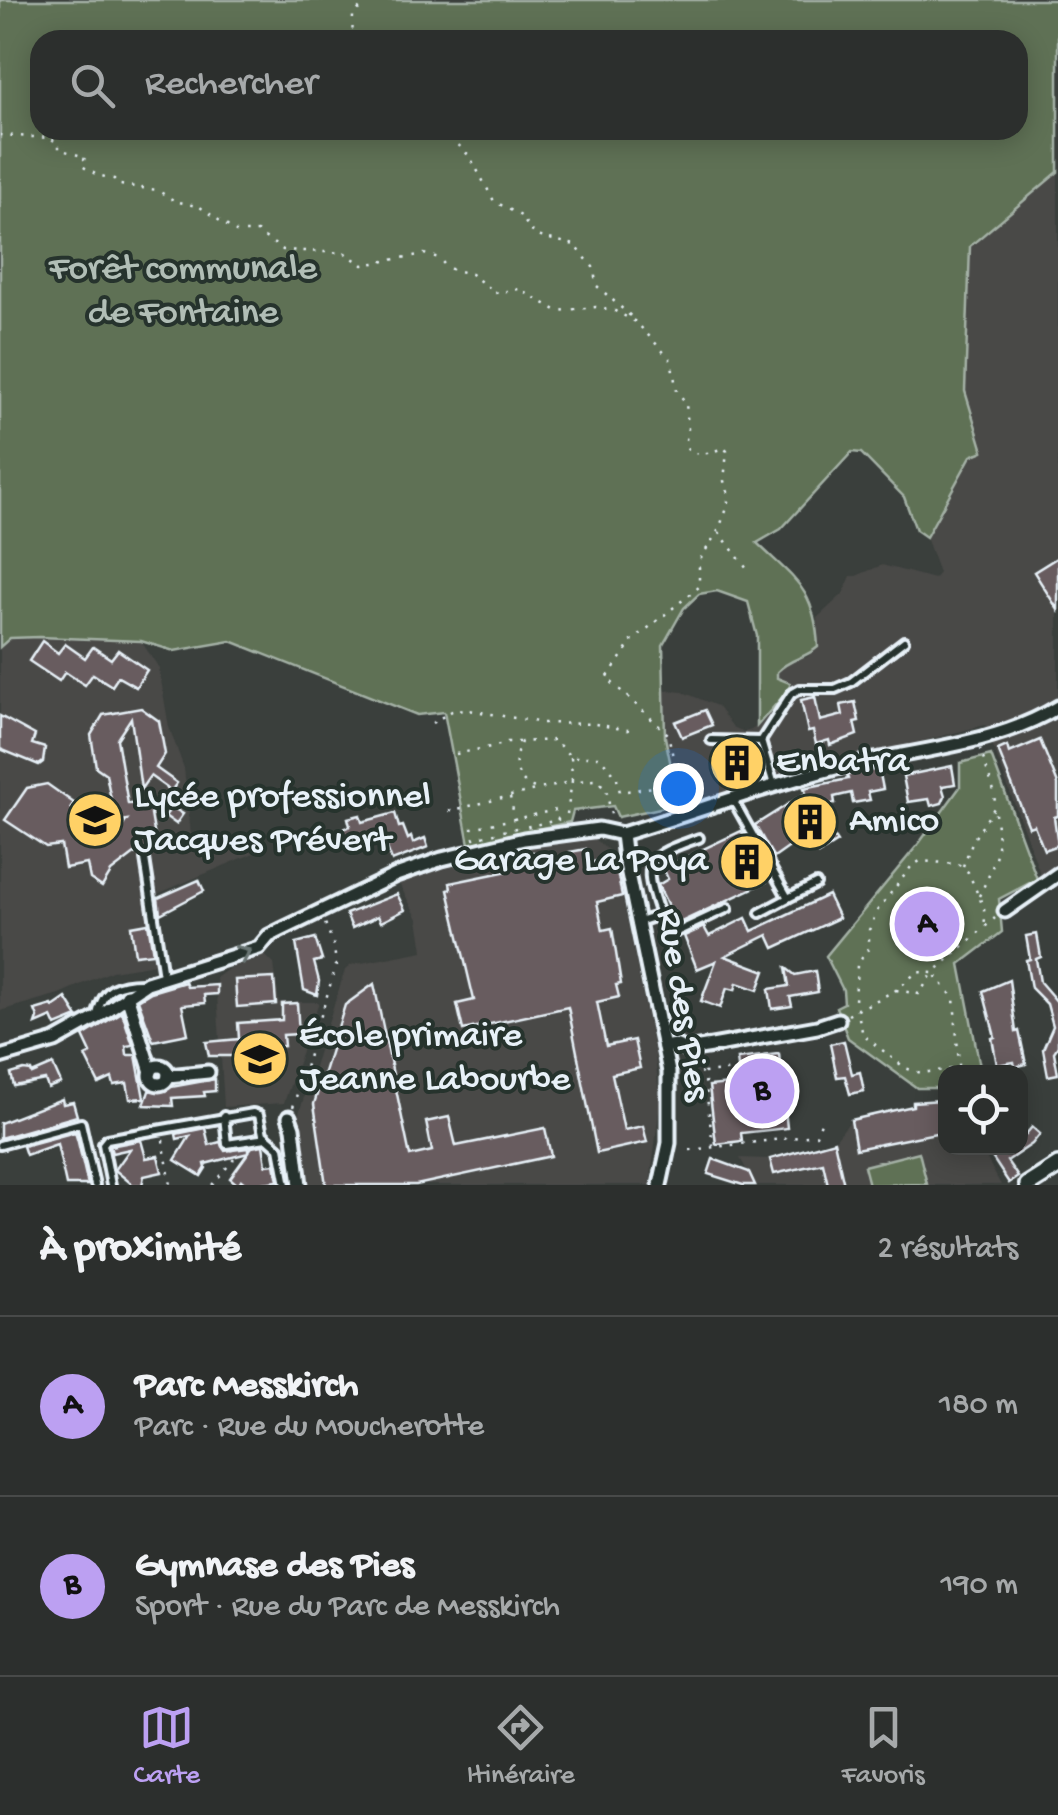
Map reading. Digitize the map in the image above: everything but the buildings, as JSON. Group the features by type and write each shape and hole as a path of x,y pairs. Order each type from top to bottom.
{"main road":[{"path":"1028,1185 1058,1166"}],"street":[{"path":"0,1056 55,1041 147,983 260,948 269,936 396,875 524,839 599,829 622,834 774,785 999,733 1026,725 1058,707"},
{"name":"Rue des Pies","path":"622,834 672,1094 669,1143 660,1185"},
{"path":"1005,911 1058,874"},
{"path":"127,995 151,1078 157,1084 168,1076 208,1072"},
{"path":"664,1047 675,1045 687,1050 838,1020"},
{"path":"668,1064 687,1050"},
{"path":"291,1112 300,1185"}],"lane":[{"path":"774,785 761,741 792,694 800,689 835,688 852,682 904,641"},
{"path":"711,740 761,741"},
{"path":"732,799 788,898"},
{"path":"699,838 659,852 654,859 648,880 660,915 670,935 728,908"},
{"path":"145,859 163,978"},
{"path":"760,913 816,884"},
{"path":"638,922 660,915"},
{"path":"96,1018 100,1000 108,989 127,982 147,983"},
{"path":"111,1185 104,1142 224,1116 257,1113 266,1138 279,1148 286,1185"},
{"path":"224,1116 227,1144 266,1138"},
{"path":"0,1145 82,1123 95,1185"}],"path":[{"path":"352,30 353,16 362,0"},
{"path":"0,135 30,137"},
{"path":"53,140 59,149 85,157 82,166 97,175 114,179 120,185 157,190 200,207 236,232 257,232 283,250 345,253 363,265 424,254 438,258 447,268 471,274 494,293 519,289 557,311 596,307 613,310 636,322"},
{"path":"454,140 470,156 494,201 522,216 540,237 575,245 592,267 597,286 672,360 677,391 686,404 685,445 690,452 700,454 724,448 727,451 724,481 728,500 718,531 699,561 699,587 632,641 607,678 668,734 686,814"},
{"path":"718,531 747,570"},
{"path":"432,723 452,710 469,710 542,723 595,724 633,731"},
{"path":"456,754 505,742 554,740 570,756 572,782 567,814"},
{"path":"520,742 515,760 517,771 530,788 541,789"},
{"path":"978,743 995,794 1000,834 999,851 979,896"},
{"path":"570,756 599,757 616,775 620,792 660,786"},
{"path":"449,811 572,782 602,782 612,821"},
{"path":"510,796 516,828"},
{"path":"962,867 973,840 994,808"},
{"path":"556,810 558,820 516,828 474,838 472,828 556,810"},
{"path":"838,1020 857,1010 896,990 917,972 933,973 954,998 958,1065 952,1069 922,1073 890,1059 862,1035 857,1010 856,965 869,948 869,930 877,912 920,860 962,867 968,872 979,896 985,926"},
{"path":"896,990 919,994 933,973 1005,911"},
{"path":"291,1112 336,966 334,946 319,914"},
{"path":"712,1046 716,1072"},
{"path":"690,1076 734,1070 736,1079"},
{"path":"704,1072 714,1148"},
{"path":"690,1150 816,1135 822,1123"},
{"path":"162,1128 171,1185"},
{"path":"212,1185 234,1159 231,1144"}],"shaded area":[{"path":"1058,172 1058,865 1041,876 985,725 679,804 665,737 664,690 683,692 717,706 733,727 744,732 751,730 757,726 777,672 788,660 807,657 818,647 817,618 843,594 851,576 882,565 934,579 939,573 926,537 971,456 983,450 965,391 970,246"},
{"name":"Lycée professionnel Jacques Prévert","path":"10,638 141,641 159,668 169,727 184,768 191,834 231,836 254,853 148,898 156,964 112,971 59,994 0,1011 0,647"},
{"path":"589,835 614,855 655,1054 660,1104 650,1185 306,1185 297,1119 345,970 351,965 423,951 418,919 398,882 506,851"},
{"name":"École primaire Jeanne Labourbe","path":"265,955 274,964 279,1002 319,1002 284,1103 224,1107 216,978 228,969"},
{"path":"938,1100 938,1155 985,1155 1001,1185 755,1185 740,1158 771,1159 819,1148 834,1141 851,1120 913,1106 913,1102"}],"green space":[{"name":"Forêt communale de Fontaine","path":"0,0 1058,0 1058,172 970,246 965,391 983,451 971,456 926,537 916,530 904,497 861,453 852,452 781,529 757,543 801,587 813,611 818,647 777,672 777,678 790,683 790,688 757,726 757,636 748,602 717,591 699,594 684,608 663,645 665,737 679,804 618,817 613,806 573,811 570,822 469,844 444,712 417,715 231,641 174,651 141,641 10,638 0,647"},
{"path":"991,755 1037,879 999,899 1002,932 960,964 980,1065 938,1065 938,1088 917,1088 848,1038 836,1007 844,1003 843,990 826,956 960,787 960,763"},
{"path":"919,1152 927,1184 869,1185 864,1166"}],"place":[{"name":"Enbatra","path":"737,763"},
{"name":"Lycée professionnel Jacques Prévert","path":"95,820"},
{"name":"Amico","path":"810,822"},
{"name":"Garage La Poya","path":"747,862"},
{"name":"Parc Messkirch","path":"927,924"},
{"name":"École primaire Jeanne Labourbe","path":"260,1059"},
{"name":"Gymnase des Pies","path":"762,1091"}]}
